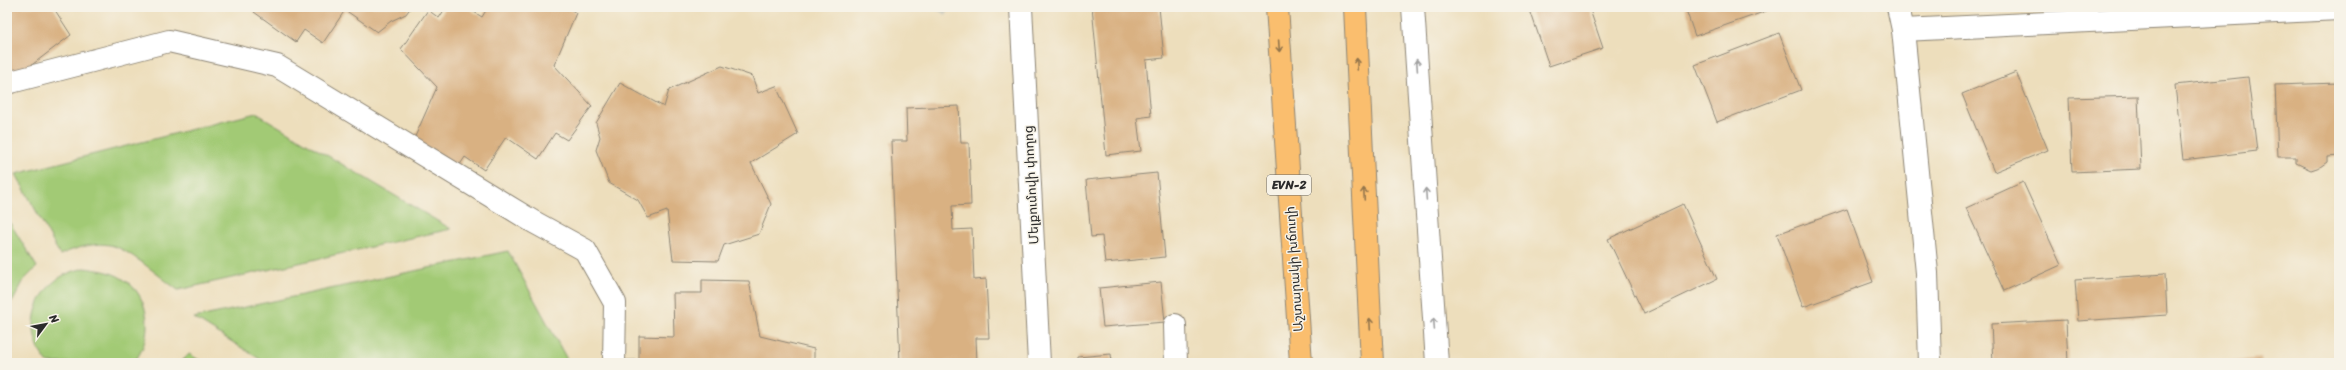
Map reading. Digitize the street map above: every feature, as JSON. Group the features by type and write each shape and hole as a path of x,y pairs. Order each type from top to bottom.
{"main road":[{"name":"Աշտարակի խճուղի","path":"1277,7 1301,363"},
{"path":"1355,7 1372,363"}],"street":[{"name":"Մելքումովի փողոց","path":"1021,7 1039,363"},
{"path":"1413,7 1437,363"},
{"path":"1898,7 1903,30 1928,273 1930,363"},
{"path":"1903,30 2339,9"},
{"path":"7,83 169,41 277,66 525,217 585,250 615,303 614,363"},
{"path":"1175,325 1176,363"}],"shaded area":[{"path":"931,7 950,7 946,15"}],"green space":[{"path":"256,113 451,229 178,290 138,259 114,246 100,244 93,245 72,250 60,255 16,174"},
{"path":"7,218 37,267 24,280 13,301 7,300"},
{"path":"508,251 569,363 266,363 194,318"},
{"path":"84,268 104,271 118,276 133,287 140,296 147,319 147,331 140,353 133,363 48,363 40,351 35,337 34,327 35,316 42,297 55,281 66,274"},
{"path":"189,354 204,363 180,363"}],"building":[{"path":"7,7 53,7 71,35 16,77 7,77"},
{"path":"256,7 411,7 406,14 391,21 377,32 345,10 323,43 304,30 296,42 254,12"},
{"path":"446,7 466,7 482,17 488,7 567,7 576,13 554,65 592,106 567,140 555,133 538,159 506,137 484,170 465,157 457,169 414,139 437,87 401,49 428,10 439,18"},
{"path":"1092,7 1159,7 1164,58 1146,60 1151,116 1137,118 1141,151 1106,155"},
{"path":"1529,7 1589,7 1603,48 1549,66"},
{"path":"1685,7 1771,7 1772,9 1695,36"},
{"path":"1779,33 1801,90 1717,122 1695,65"},
{"path":"722,66 752,76 758,93 776,86 798,134 751,163 771,204 759,234 724,245 718,261 673,260 667,211 648,218 638,200 609,183 596,150 600,137 596,123 620,83 664,107 669,90"},
{"path":"2016,72 2048,150 1994,172 1962,94"},
{"path":"2248,77 2257,151 2183,160 2175,85"},
{"path":"2339,83 2339,156 2327,157 2327,162 2320,167 2311,170 2296,163 2296,157 2278,157 2275,85"},
{"path":"2138,96 2141,169 2072,172 2069,98"},
{"path":"959,106 961,143 969,143 971,205 952,206 953,230 972,229 974,280 986,279 989,338 976,338 977,363 900,363 891,141 907,141 906,108"},
{"path":"1157,173 1165,257 1105,263 1102,236 1091,237 1086,180"},
{"path":"2023,182 2061,265 2004,291 1966,208"},
{"path":"1683,204 1717,279 1644,314 1608,239"},
{"path":"1847,209 1873,282 1803,307 1777,234"},
{"path":"2165,274 2167,315 2078,321 2075,280"},
{"path":"702,280 749,281 760,336 814,349 814,363 625,363 625,360 639,360 639,336 674,337 673,293 702,293"},
{"path":"1161,282 1165,322 1103,327 1099,288"},
{"path":"2066,320 2068,363 1993,363 1991,324"},
{"path":"1111,354 1112,363 1078,363 1078,357"},
{"path":"2261,358 2262,363 2226,363 2226,362"}]}
